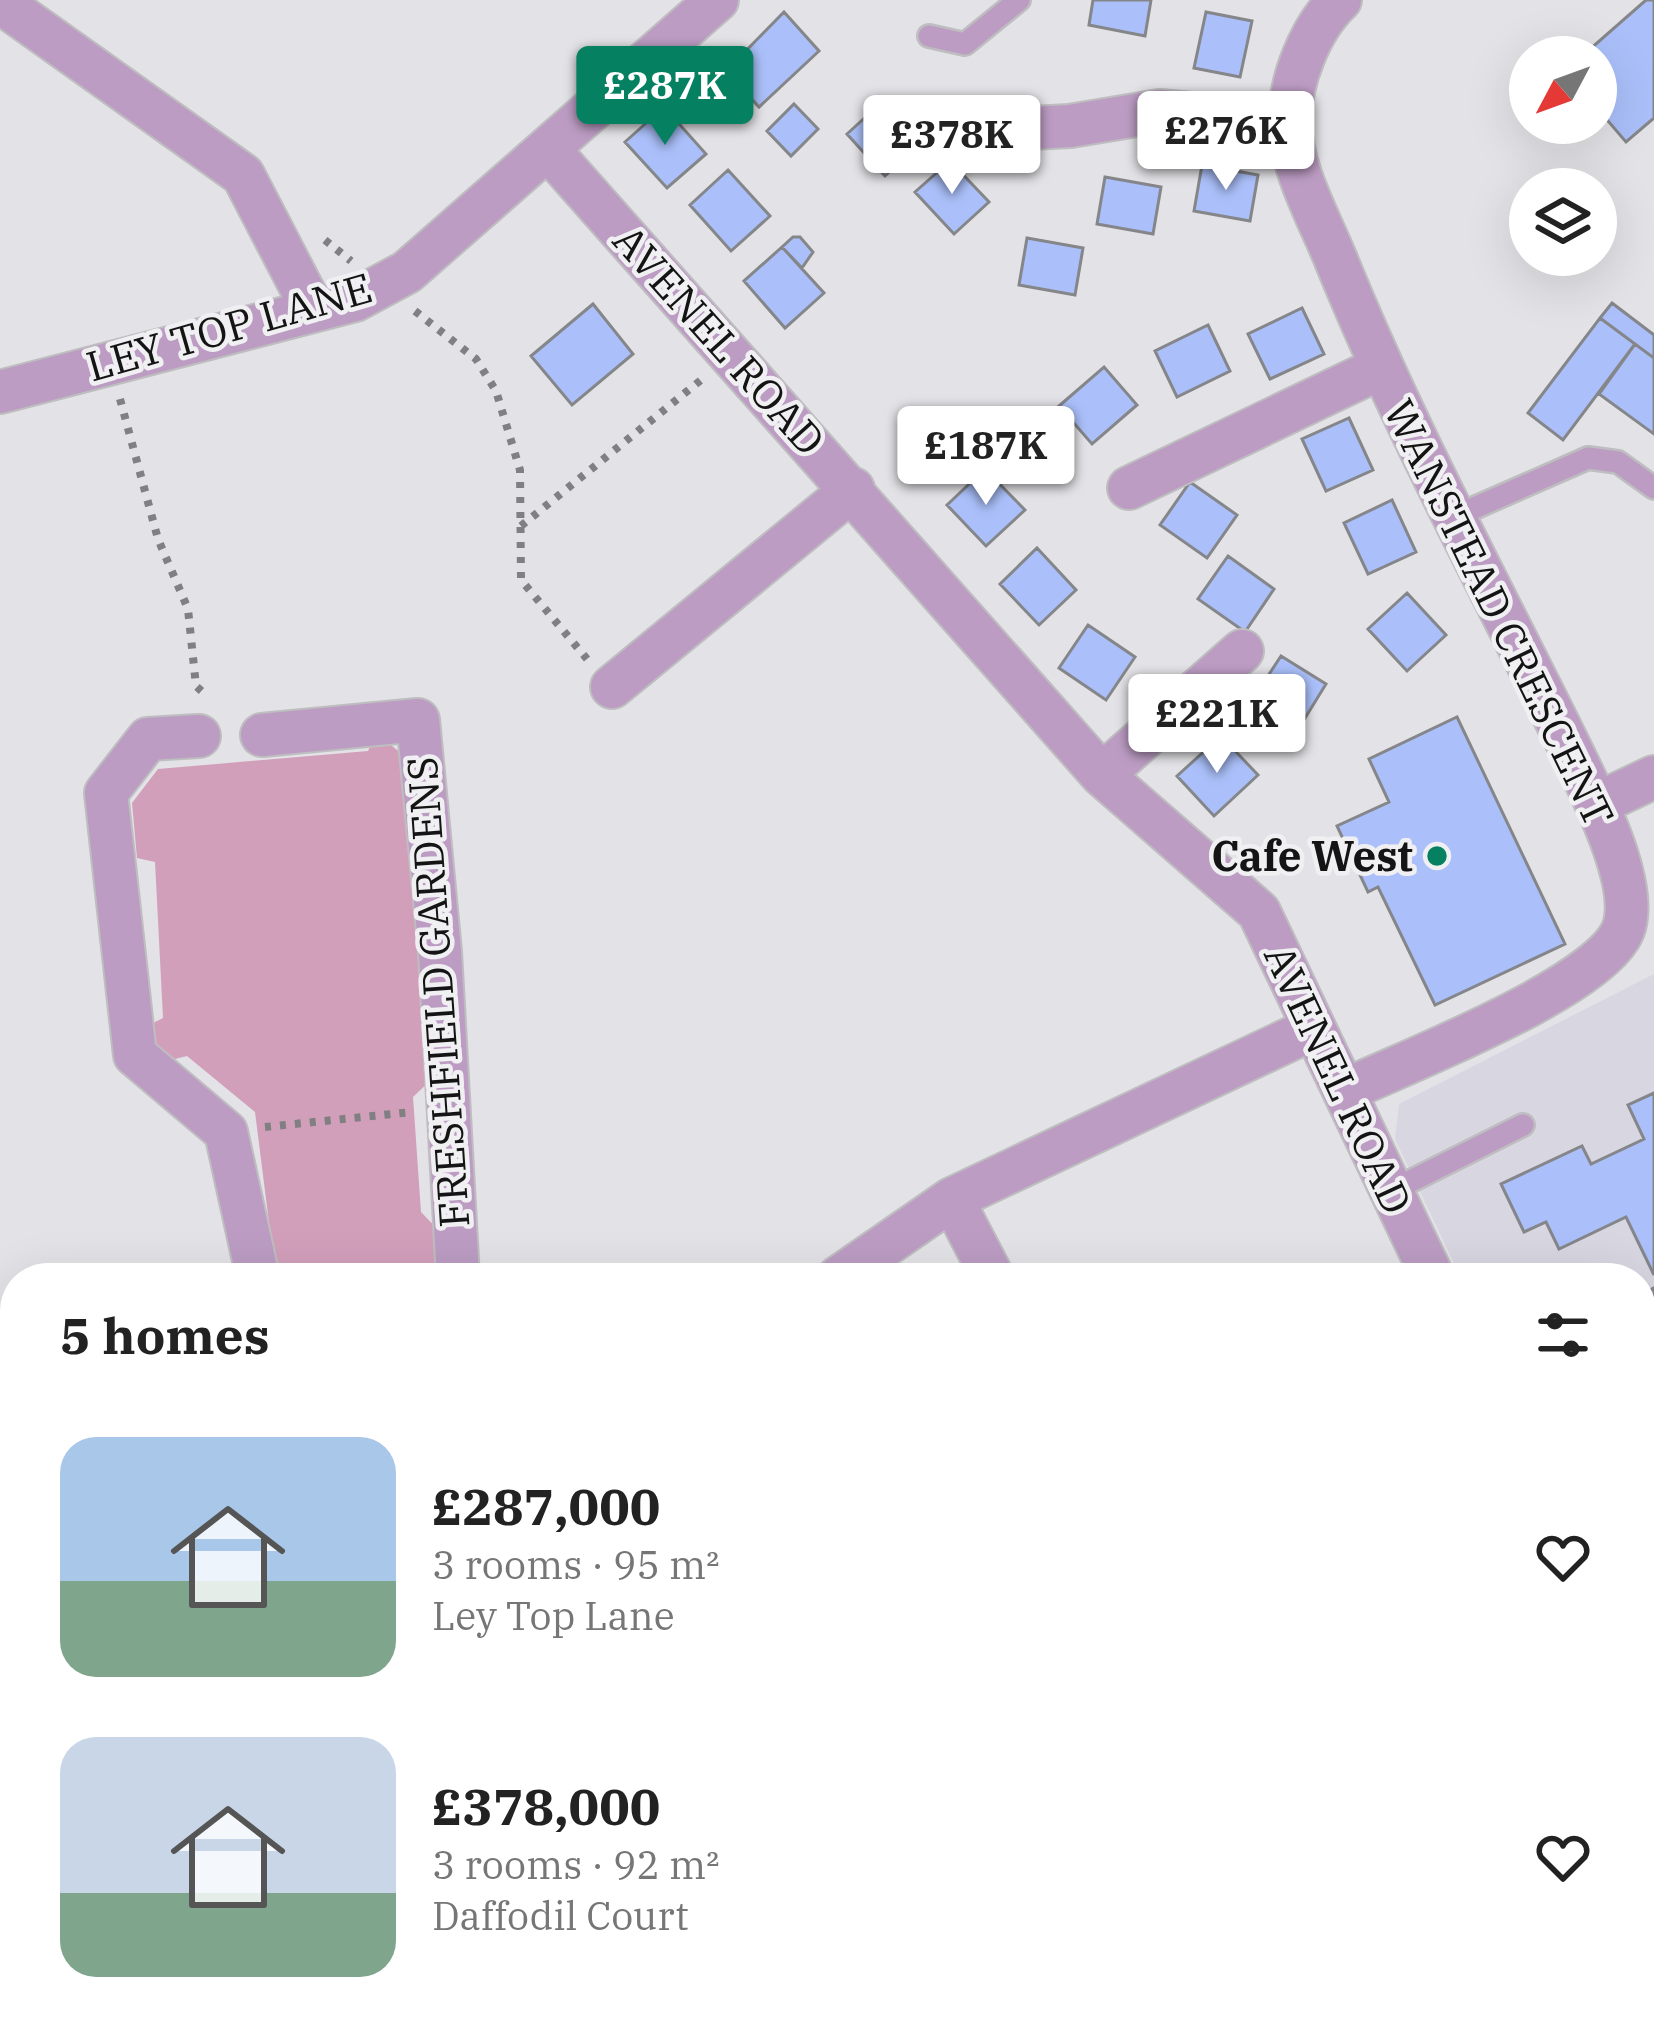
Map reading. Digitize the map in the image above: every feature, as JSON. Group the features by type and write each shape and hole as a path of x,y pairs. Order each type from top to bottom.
{"street":[{"name":"LEY TOP LANE","path":"0,392 355,299 407,272 717,0"},
{"name":"WANSTEAD CRESCENT","path":"1340,0 1312,38 1295,81 1290,123 1297,164 1380,368 1597,804 1625,901 1624,928 1610,949 1553,992 1344,1091"},
{"path":"0,2 243,175 313,310"},
{"path":"994,130 1070,126 1160,112 1290,123"},
{"name":"AVENEL ROAD","path":"548,149 1102,776 1259,912 1425,1263"},
{"path":"1129,488 1380,368"},
{"path":"611,687 853,490"},
{"path":"1102,776 1242,652"},
{"path":"206,719 148,739 106,793 135,1055 226,1132 256,1263"},
{"name":"FRESHFIELD GARDENS","path":"262,735 418,720 457,1263"},
{"path":"1597,804 1654,777"},
{"path":"860,1263 952,1199 1314,1028"},
{"path":"952,1199 985,1263"}],"lane":[{"path":"929,36 965,44 1019,0"},
{"path":"1456,516 1588,458 1618,461 1654,488"},
{"path":"1391,1191 1523,1125"}],"path":[{"path":"382,285 476,359 496,391 520,470 521,580 611,687"},
{"path":"520,527 732,354"},
{"path":"111,363 158,539 188,609 196,686 206,719"},
{"path":"226,1132 449,1108"}],"shaded area":[{"path":"376,733 407,758 435,1076 413,1097 421,1212 446,1238 440,1263 274,1263 255,1112 187,1056 167,1061 155,1053 149,1025 163,1018 155,862 137,858 132,803 158,769 368,751"},
{"path":"1654,974 1654,1263 1454,1263 1395,1139 1399,1104"}],"building":[{"path":"1093,0 1151,0 1145,36 1089,25"},
{"path":"1646,0 1654,0 1654,118 1626,142 1617,132 1617,36 1605,36"},
{"path":"784,12 819,51 759,107 726,71"},
{"path":"1206,12 1252,21 1240,77 1194,68"},
{"path":"882,102 920,144 885,176 847,134"},
{"path":"794,104 818,129 791,156 767,131"},
{"path":"664,107 706,154 667,188 625,142"},
{"path":"950,161 989,202 954,234 915,192"},
{"path":"1202,165 1258,175 1250,221 1194,211"},
{"path":"728,170 770,216 731,251 690,205"},
{"path":"1105,177 1161,187 1153,234 1097,224"},
{"path":"800,237 813,252 802,268 782,247"},
{"path":"1027,238 1083,248 1075,295 1019,285"},
{"path":"782,247 824,293 785,328 744,281"},
{"path":"1612,303 1654,335 1654,358 1600,318"},
{"path":"593,304 633,354 572,405 531,356"},
{"path":"1302,308 1324,354 1270,379 1248,334"},
{"path":"1600,318 1635,344 1563,440 1528,413"},
{"path":"1208,325 1230,371 1177,397 1155,351"},
{"path":"1635,344 1654,358 1654,434 1599,394"},
{"path":"1104,367 1137,405 1092,444 1059,406"},
{"path":"1349,418 1373,470 1326,491 1302,439"},
{"path":"985,469 1025,510 986,546 947,505"},
{"path":"1190,482 1237,515 1207,558 1160,525"},
{"path":"1392,500 1416,552 1368,574 1344,523"},
{"path":"1037,548 1076,590 1039,625 1000,584"},
{"path":"1228,556 1274,589 1245,632 1198,599"},
{"path":"1407,593 1446,635 1407,671 1368,629"},
{"path":"1088,625 1135,657 1106,700 1059,668"},
{"path":"1281,656 1326,684 1294,736 1248,706"},
{"name":"Cafe West","path":"1457,717 1565,944 1435,1005 1378,887 1368,892 1337,826 1389,802 1369,759"},
{"path":"1221,736 1258,775 1214,816 1177,776"},
{"path":"1654,1093 1654,1263 1648,1263 1626,1217 1559,1249 1546,1222 1524,1232 1501,1184 1582,1146 1591,1164 1644,1139 1628,1105"}],"place":[{"name":"Cafe West","path":"1437,856"}]}
